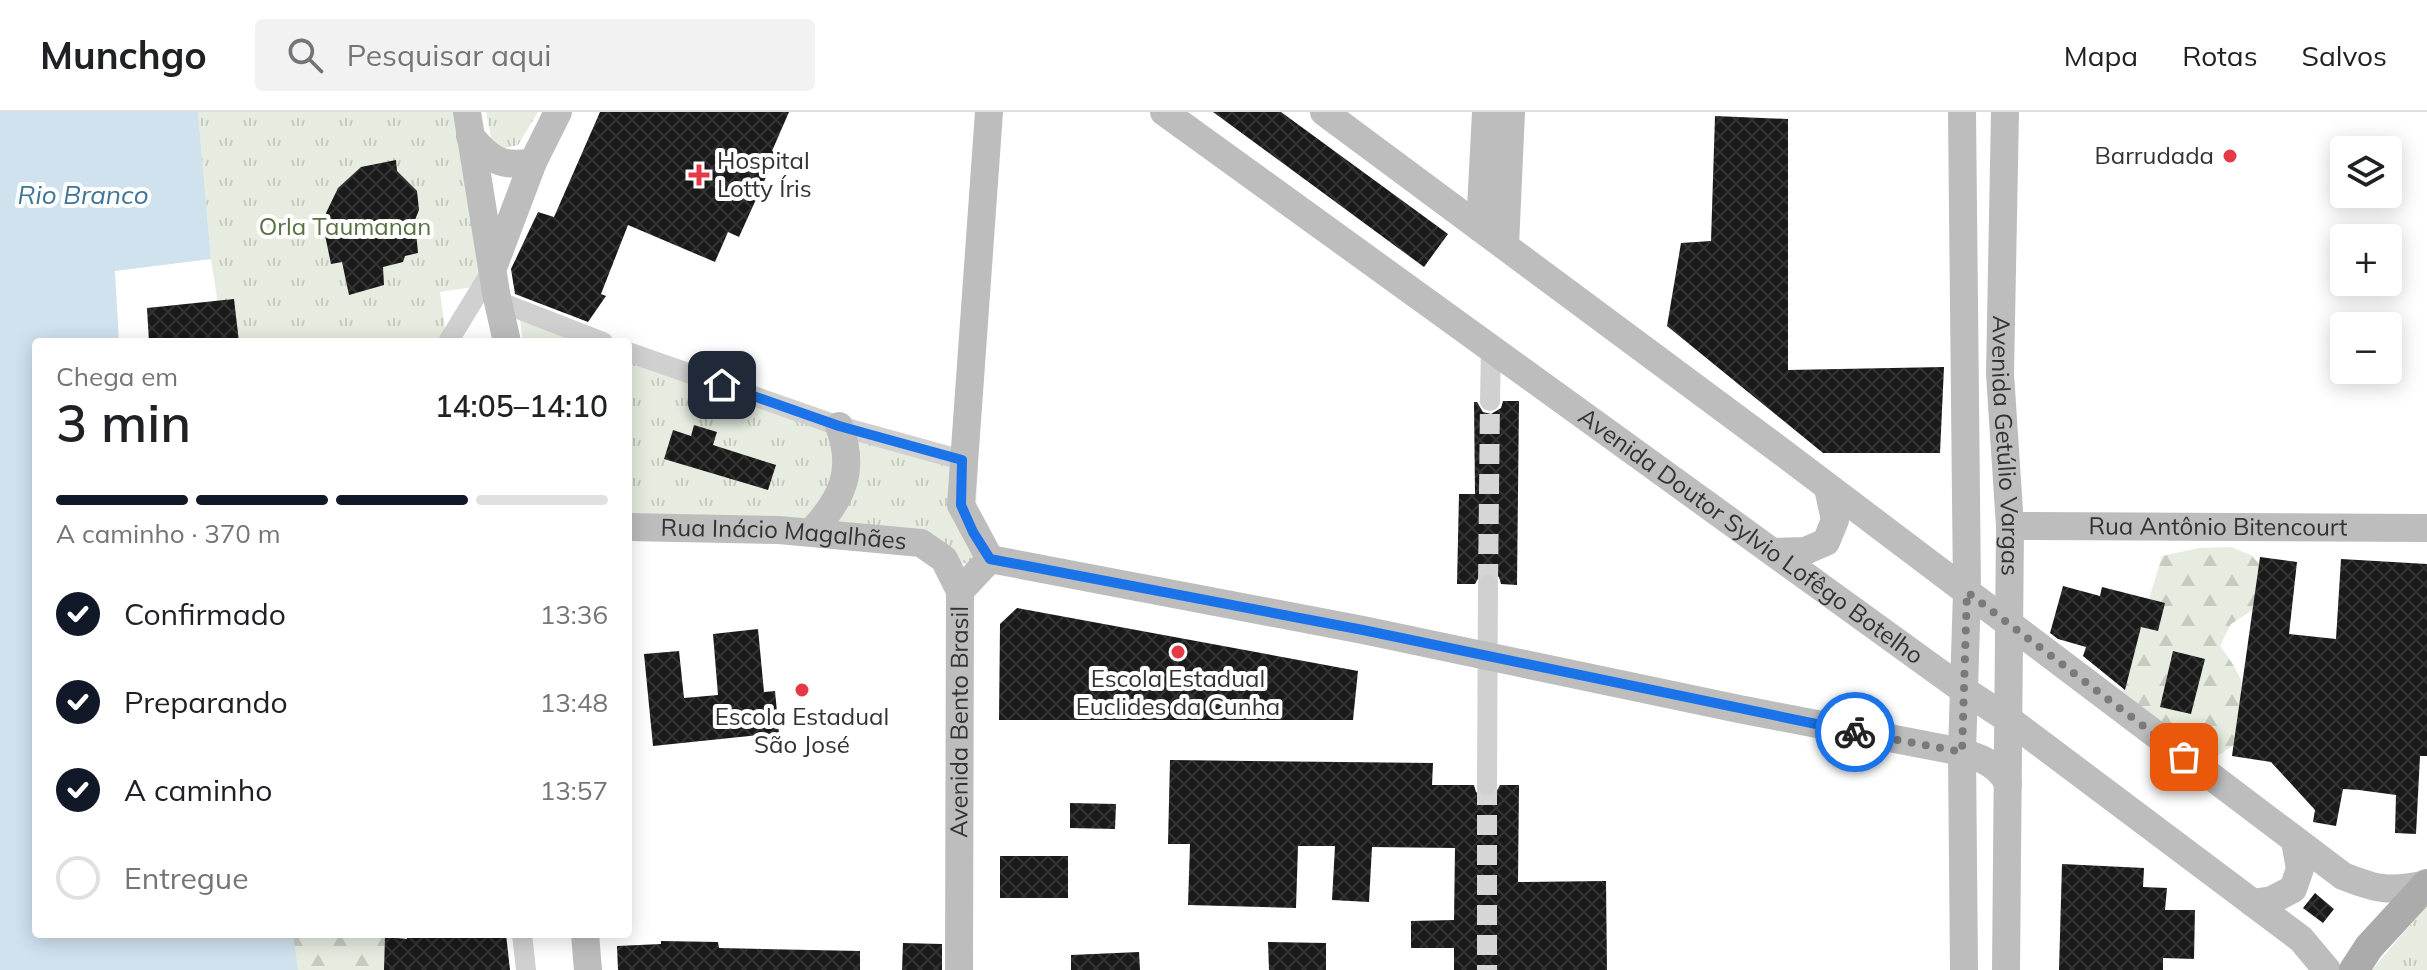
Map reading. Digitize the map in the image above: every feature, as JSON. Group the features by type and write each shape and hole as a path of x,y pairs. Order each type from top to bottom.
{"main road":[{"path":"492,270 533,162 558,112"},
{"path":"989,112 961,505 990,559 1962,752 1982,758 1994,766 2003,773 2008,783"},
{"name":"Avenida Doutor Sylvio Lofêgo Botelho","path":"1164,112 1962,689 2008,719 2301,939 2327,970"},
{"path":"1324,112 2343,876 2374,888 2399,890 2427,884"},
{"path":"1480,228 1486,112"},
{"path":"1505,246 1511,112"},
{"name":"Avenida Getúlio Vargas","path":"1962,112 1967,592 1962,689 1964,970"},
{"name":"Avenida Getúlio Vargas","path":"2005,112 2000,374 2010,526 2011,627 2006,970"},
{"path":"468,124 482,150 499,163 533,162"},
{"path":"468,124 506,338"},
{"path":"811,532 828,515 842,490 847,464 846,443 839,426"},
{"path":"1774,552 1805,551 1826,542 1835,520 1828,488"},
{"path":"921,543 937,538 961,505"},
{"name":"Rua Antônio Bitencourt","path":"2010,526 2427,528"},
{"name":"Rua Inácio Magalhães","path":"632,527 811,532 921,543 944,559 960,591"},
{"name":"Avenida Bento Brasil","path":"959,970 960,591 990,559"},
{"path":"2253,903 2272,900 2293,889 2300,869 2295,841"},
{"path":"2354,970 2369,947 2427,884"},
{"path":"585,938 588,970"}],"street":[{"path":"450,338 492,270"},
{"path":"498,301 593,338"},
{"path":"1490,401 1491,347"},
{"path":"632,353 839,426 962,460"},
{"path":"1487,785 1488,584"},
{"path":"522,938 526,970"}],"green space":[{"name":"Orla Taumanan","path":"198,112 465,112 492,284 440,292 446,338 223,338 211,259"},
{"path":"486,112 538,112 518,145 502,149 491,137"},
{"path":"520,320 578,338 522,338"},
{"path":"632,354 978,461 976,508 1008,568 950,562 932,551 632,536"},
{"path":"2231,547 2251,555 2263,568 2254,609 2231,624 2220,646 2242,682 2244,701 2237,743 2214,758 2188,751 2121,693 2162,556 2199,548"},
{"path":"2427,905 2427,970 2372,970"},
{"path":"277,938 403,938 396,970 281,970"}],"water":[{"name":"Rio Branco","path":"0,112 198,112 211,259 115,271 119,338 32,338 32,938 294,938 298,970 0,970"}],"building":[{"path":"600,112 789,112 772,151 777,153 739,237 728,232 715,262 628,225 601,294 606,296 588,322 515,294 511,269 538,212 554,217"},
{"path":"1213,112 1281,112 1448,234 1424,267"},
{"path":"1715,116 1788,119 1788,370 1944,367 1940,453 1823,453 1667,326 1681,243 1711,241"},
{"path":"396,160 397,171 417,191 419,210 415,220 418,253 405,256 403,262 383,267 384,285 349,295 342,262 331,264 325,235 326,213 338,188 361,167"},
{"path":"234,299 239,338 149,338 147,308"},
{"path":"1503,401 1519,401 1517,585 1501,584 1499,577 1489,571 1481,573 1475,584 1457,584 1459,494 1475,494 1474,402 1483,412 1491,414 1501,408"},
{"path":"694,425 717,432 713,445 776,465 768,490 664,459 673,430 691,436"},
{"path":"2260,557 2297,562 2289,634 2336,639 2341,559 2427,564 2427,756 2420,756 2416,834 2395,833 2396,795 2359,790 2343,789 2336,826 2313,822 2315,810 2271,762 2232,756"},
{"path":"2063,586 2100,596 2102,587 2165,603 2158,631 2141,627 2125,690 2083,656 2086,647 2058,639 2050,633"},
{"path":"1017,608 1358,671 1353,720 999,720 1000,624"},
{"path":"758,629 764,692 775,691 779,733 653,746 644,654 679,651 684,698 718,695 713,634"},
{"path":"2173,651 2205,659 2191,714 2160,707"},
{"path":"1170,760 1433,763 1432,785 1474,785 1476,792 1486,798 1494,796 1500,785 1519,785 1518,882 1606,881 1607,970 1454,970 1454,948 1411,948 1411,921 1454,920 1455,848 1372,847 1369,902 1332,900 1335,846 1298,846 1296,908 1188,905 1190,844 1168,844"},
{"path":"1070,803 1116,804 1115,829 1070,828"},
{"path":"1000,856 1068,856 1068,898 1000,898"},
{"path":"2062,864 2144,868 2143,887 2167,888 2165,910 2195,910 2194,959 2163,958 2163,970 2059,970"},
{"path":"2315,893 2334,909 2323,923 2303,908"},
{"path":"385,938 506,938 510,970 384,970"},
{"path":"661,941 718,942 719,948 860,951 860,970 618,970 617,946 661,944"},
{"path":"1268,942 1326,943 1326,970 1269,970"},
{"path":"903,943 942,944 942,970 902,970"},
{"path":"1139,952 1140,970 1071,970 1071,955"}],"tunnel":[{"path":"1488,584 1490,401"},
{"path":"1487,785 1487,970"}],"way so far":[{"path":"1855,732 1962,752 1967,592 2184,757"}],"place":[{"name":"Barrudada","path":"2230,156"},
{"name":"Hospital Lotty Íris","path":"699,175"},
{"name":"Escola Estadual Euclides da Cunha","path":"1178,652"},
{"name":"Escola Estadual São José","path":"802,690"}],"route":[{"path":"722,385 839,426 962,460 961,505 990,559 1363,630 1855,732"}]}
